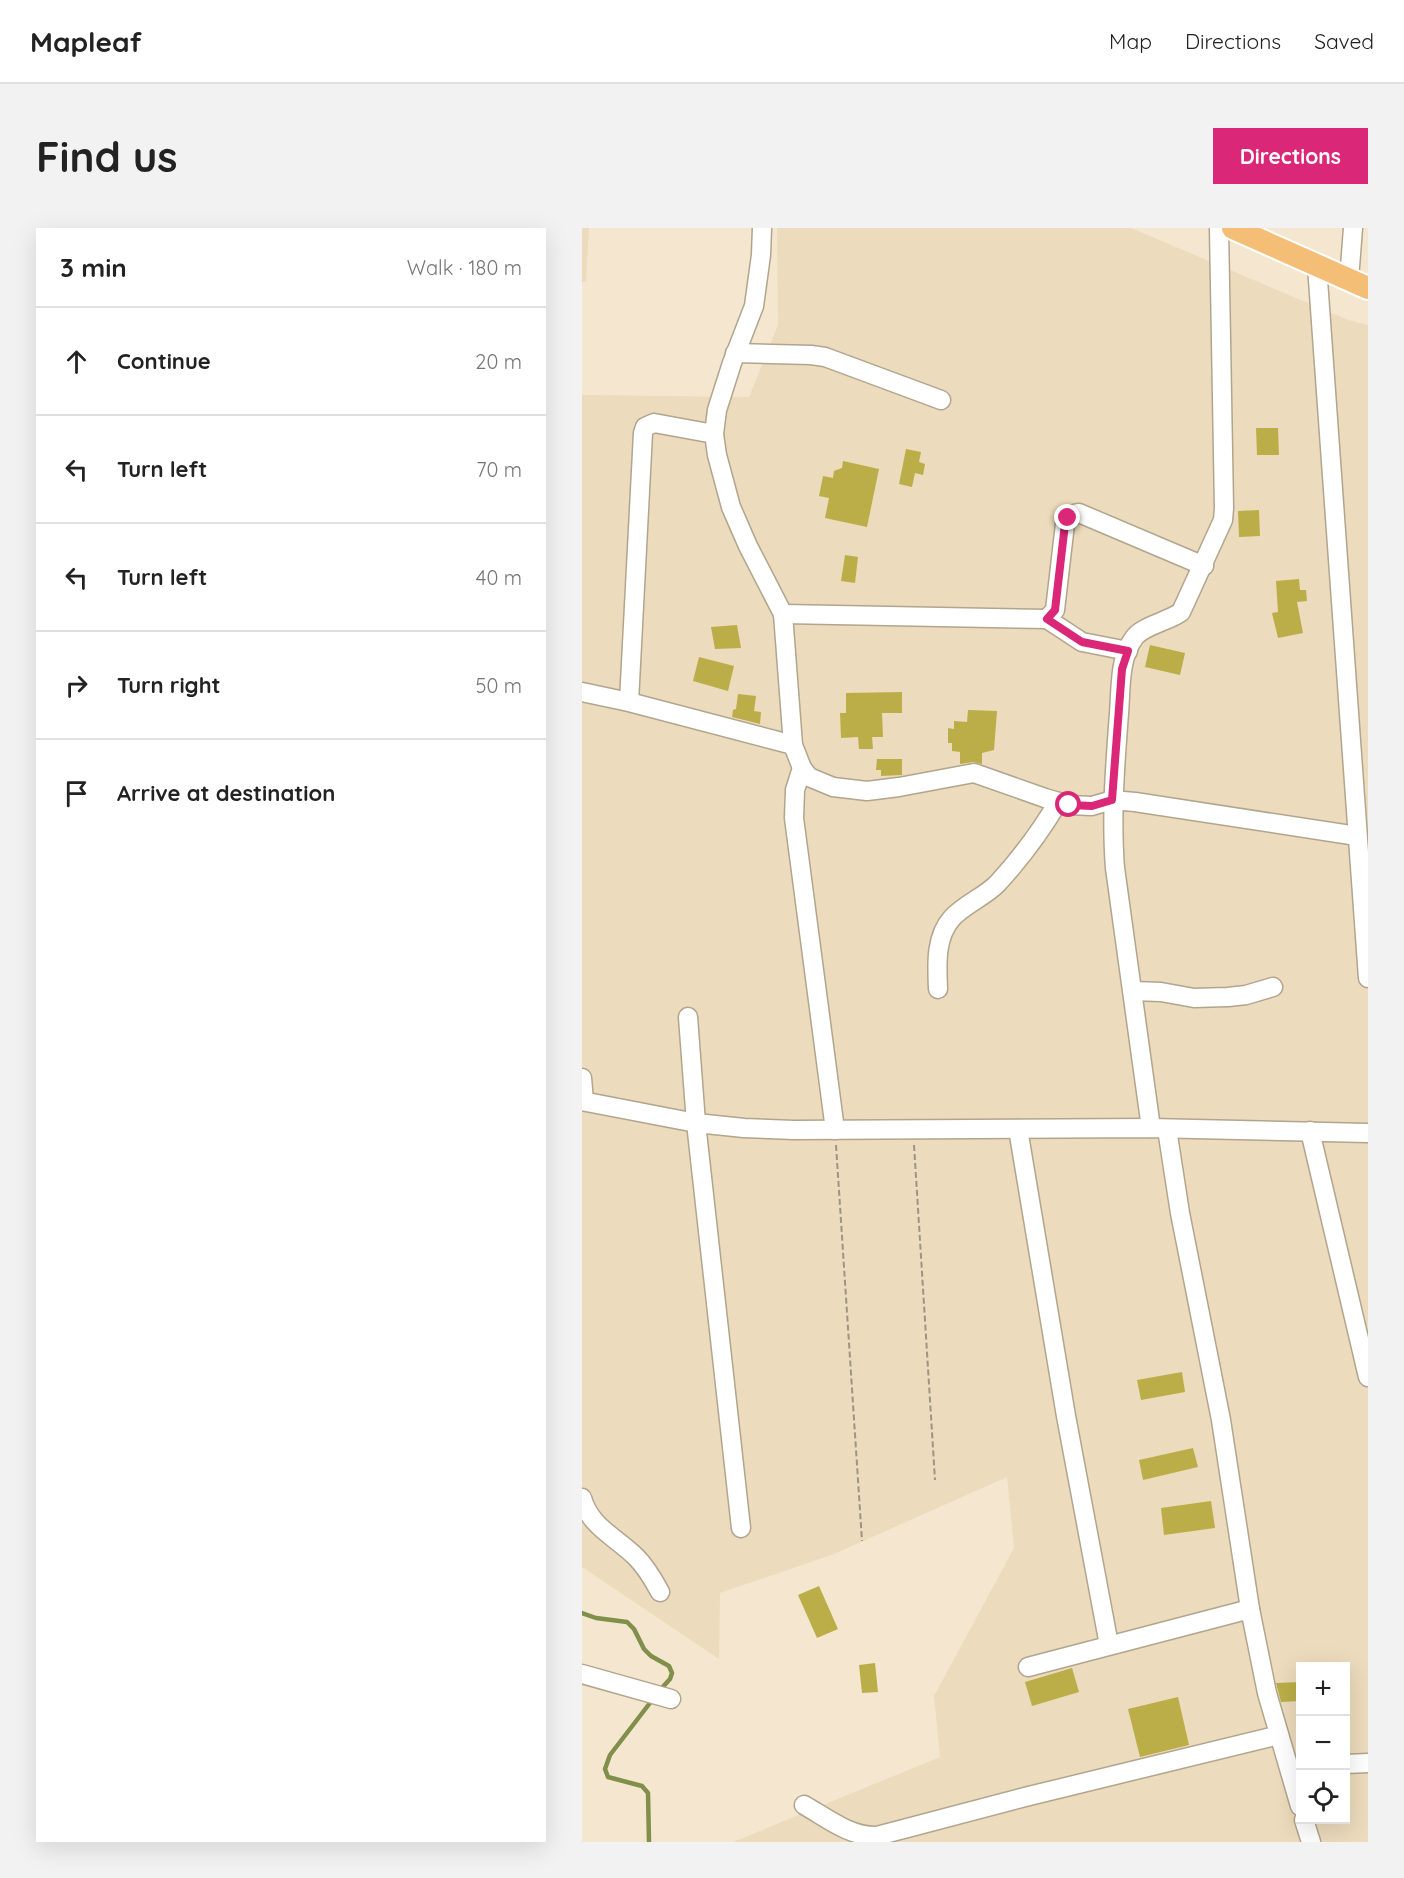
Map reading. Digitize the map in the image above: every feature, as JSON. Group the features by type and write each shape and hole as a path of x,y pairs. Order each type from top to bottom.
{"main road":[{"path":"1233,228 1358,284"}],"street":[{"path":"762,228 754,306 735,353 717,410 714,434 717,455 731,507 783,614 793,745 802,768 809,777 833,787 867,791 974,773 1069,805 1092,806 1112,800 1135,802 1357,836"},
{"path":"1219,228 1224,508 1219,531 1182,612 1138,633 1133,639 1122,669 1112,800 1115,868 1133,991 1159,1128 1180,1213 1221,1420 1250,1609 1267,1693 1279,1735 1294,1765"},
{"path":"1353,228 1358,284"},
{"path":"1317,266 1368,978"},
{"path":"735,353 825,357 941,400"},
{"path":"629,702 643,433 645,427 654,423 714,434"},
{"path":"1047,619 1055,610 1065,524 1074,514 1079,513 1204,566"},
{"path":"783,614 1047,619 1082,642 1128,651"},
{"path":"582,692 793,745"},
{"path":"802,768 795,790 794,818 835,1130"},
{"path":"938,989 937,964 944,930 952,918 996,884 1037,836 1058,802"},
{"path":"1133,991 1161,992 1194,998 1246,995 1273,987"},
{"path":"688,1017 696,1123 741,1527"},
{"path":"582,1078 583,1101 696,1123 744,1128 835,1130 1159,1128 1368,1133"},
{"path":"1018,1129 1068,1426 1109,1645"},
{"path":"1311,1131 1368,1377"},
{"path":"582,1498 591,1518 635,1556 648,1571 660,1592"},
{"path":"1028,1667 1250,1609"},
{"path":"582,1674 671,1699"},
{"path":"804,1805 864,1839 1279,1735"},
{"path":"1350,1764 1368,1763"},
{"path":"1305,1824 1311,1842"}],"path":[{"path":"835,1130 862,1540"},
{"path":"914,1130 935,1480"}],"shaded area":[{"path":"582,228 589,228 586,282 582,282"},
{"path":"777,228 1131,228 1348,320 1368,325 1368,1842 733,1842 940,1757 934,1696 1014,1548 1007,1477 834,1554 720,1593 719,1659 582,1567 582,395 749,397 778,325"}],"building":[{"path":"1256,428 1278,428 1279,455 1257,455"},
{"path":"906,449 921,452 919,462 925,464 923,475 915,473 912,487 899,484"},
{"path":"843,461 879,469 867,527 825,518 829,498 819,496 823,476 833,478 834,471 842,468"},
{"path":"1259,510 1260,536 1239,537 1238,511"},
{"path":"845,555 858,557 855,583 841,581"},
{"path":"1299,579 1300,590 1306,590 1307,601 1297,602 1303,633 1278,638 1272,613 1278,612 1276,581"},
{"path":"737,625 741,648 715,649 711,627"},
{"path":"1150,645 1185,653 1180,675 1145,667"},
{"path":"699,657 734,666 728,691 693,681"},
{"path":"902,692 902,713 882,713 883,737 872,737 873,749 859,749 858,737 841,738 840,713 846,713 846,693"},
{"path":"738,694 756,696 754,711 761,712 760,724 732,717 733,710 736,709"},
{"path":"968,710 997,711 994,750 982,753 982,764 973,762 960,764 960,752 952,751 952,743 948,743 948,728 954,729 954,721 967,722"},
{"path":"877,759 902,759 902,775 881,776 881,770 876,770"},
{"path":"1182,1372 1185,1392 1141,1400 1137,1380"},
{"path":"1193,1448 1198,1467 1143,1480 1139,1460"},
{"path":"1211,1501 1215,1528 1164,1535 1161,1508"},
{"path":"819,1586 838,1629 817,1638 798,1595"},
{"path":"875,1663 878,1692 862,1693 859,1665"},
{"path":"1072,1668 1079,1692 1032,1706 1025,1682"},
{"path":"1296,1682 1296,1701 1281,1702 1276,1683"},
{"path":"1178,1697 1189,1745 1140,1757 1128,1709"}],"waterway":[{"path":"582,1613 596,1618 627,1622 634,1629 644,1649 651,1656 669,1666 672,1673 670,1679 660,1690"},
{"path":"649,1842 648,1793 642,1786 608,1777 605,1769 610,1755 653,1699"}],"route":[{"path":"1068,518 1065,524 1055,610 1047,619 1082,642 1128,651 1122,669 1112,800 1092,806 1069,805"}]}
